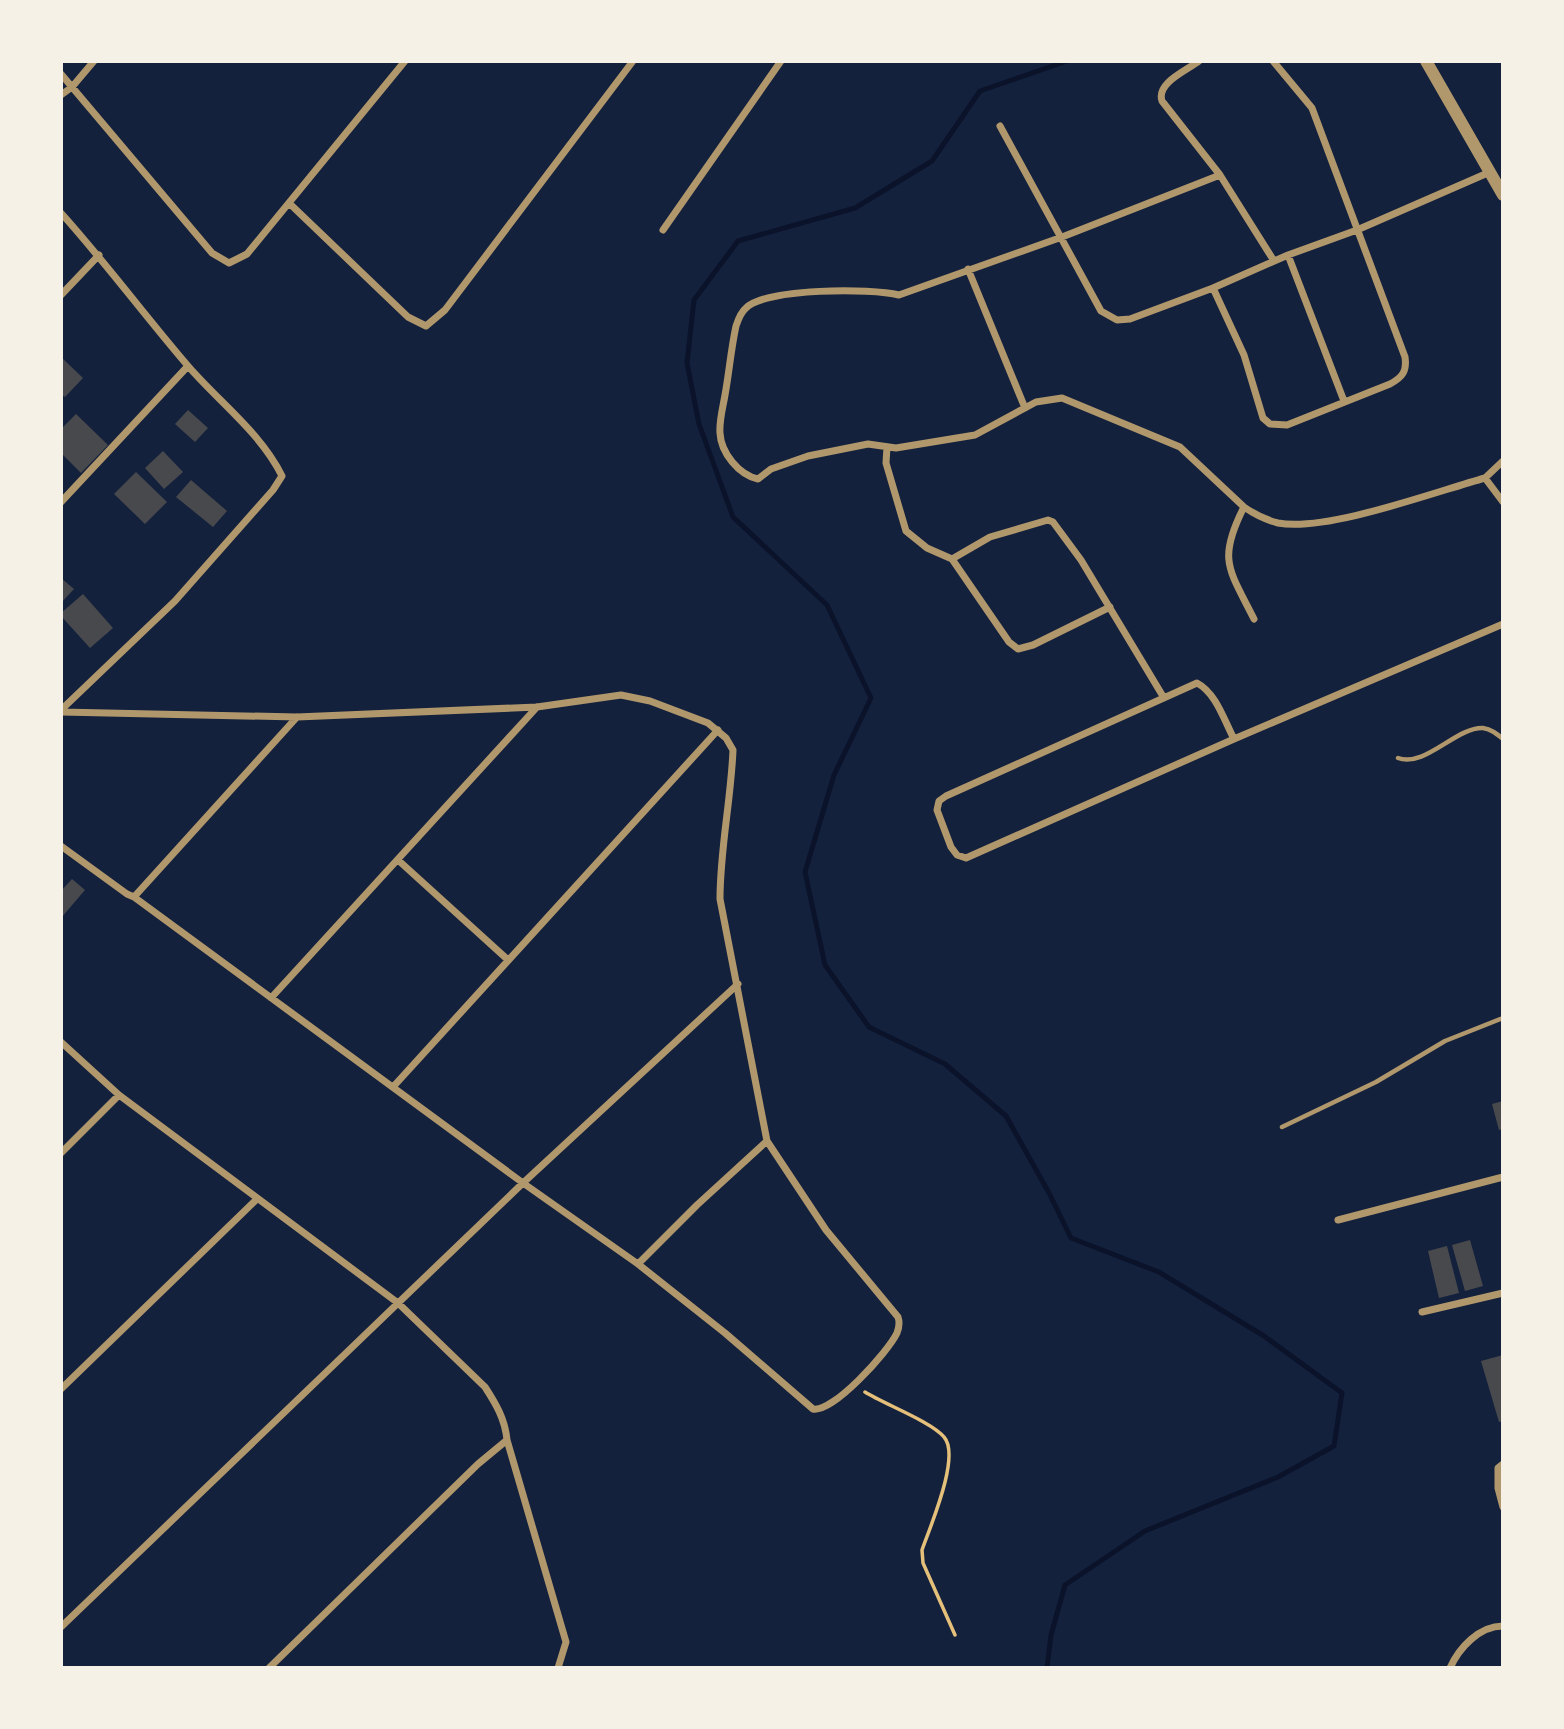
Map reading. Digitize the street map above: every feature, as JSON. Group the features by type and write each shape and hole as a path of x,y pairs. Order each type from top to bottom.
{"street":[{"path":"61,95 72,87 94,61"},
{"path":"61,74 212,253 229,263 247,254 405,61"},
{"path":"289,203 408,317 426,326 444,310 633,61"},
{"path":"663,230 781,61"},
{"path":"1199,61 1163,86 1160,95 1220,175 1274,261"},
{"path":"1213,288 1244,355 1263,418 1270,424 1287,425 1390,384 1404,373 1406,366 1312,108 1273,61"},
{"path":"1426,61 1503,195"},
{"path":"1000,126 1097,303 1107,317 1117,320 1130,319 1213,288 1288,255 1357,230 1490,172"},
{"path":"1220,175 1062,237 899,295 886,292 826,292 769,296 747,307 736,326 720,431 730,457 747,477 758,479 771,469 808,456 868,444 896,448 975,435 1036,402 1062,398 1180,447 1244,507 1256,515 1279,523 1322,522 1361,513 1485,478 1503,461"},
{"path":"61,214 99,255 188,366 272,456 282,476 274,490 176,601 61,711"},
{"path":"61,295 99,255"},
{"path":"1288,255 1344,401"},
{"path":"968,269 1025,408"},
{"path":"61,502 188,366"},
{"path":"887,447 886,463 906,531 927,548 951,559 1009,642 1018,649 1033,645 1110,607"},
{"path":"1485,478 1503,502"},
{"path":"1244,507 1232,530 1227,554 1236,583 1254,619"},
{"path":"951,559 990,537 1048,520 1057,525 1164,698"},
{"path":"1234,739 1205,687 1197,683 946,796 939,801 937,810 951,847 957,855 966,858 1503,624"},
{"path":"61,711 297,717 537,707 621,695 676,710 719,730 733,750 720,863 720,899 767,1141 826,1230 898,1317 900,1323 897,1332 841,1397 818,1410 808,1406 725,1333 638,1264 61,846"},
{"path":"271,998 537,707"},
{"path":"134,897 297,717"},
{"path":"393,1087 719,730"},
{"path":"398,860 508,960"},
{"path":"61,1627 523,1183 737,984"},
{"path":"61,1042 119,1095 398,1303 485,1387 502,1416 566,1642 558,1668"},
{"path":"61,1153 119,1095"},
{"path":"638,1264 767,1141"},
{"path":"1338,1220 1503,1177"},
{"path":"61,1389 257,1199"},
{"path":"1422,1312 1503,1293"},
{"path":"269,1668 478,1464 507,1440"},
{"path":"1503,1464 1498,1468 1498,1478 1503,1507"},
{"path":"1450,1668 1454,1658 1471,1639 1497,1626 1503,1626"}],"lane":[{"path":"1398,758 1411,761 1474,730 1492,730 1503,739"},
{"path":"1282,1127 1376,1082 1445,1041 1503,1018"}],"path":[{"path":"853,1384 930,1427 944,1437 950,1448 950,1464 922,1550 923,1563 955,1634"}],"building":[{"path":"61,357 83,378 65,397 61,394"},
{"path":"188,410 208,428 195,442 175,424"},
{"path":"76,414 108,445 81,473 61,453 61,429"},
{"path":"163,451 183,472 164,489 145,468"},
{"path":"136,472 167,502 145,524 114,494"},
{"path":"191,480 227,511 213,527 176,497"},
{"path":"61,578 74,589 61,603"},
{"path":"83,594 113,628 90,648 61,616 61,613"},
{"path":"72,879 85,890 61,918 61,891"},
{"path":"1503,1101 1503,1129 1499,1130 1492,1104"},
{"path":"1470,1240 1483,1286 1465,1291 1452,1245"},
{"path":"1447,1246 1459,1293 1439,1298 1428,1251"},
{"path":"1503,1355 1503,1421 1499,1422 1481,1361"}],"waterway":[{"path":"1047,1668 1051,1635 1065,1585 1145,1531 1278,1477 1334,1446 1342,1393 1264,1336 1159,1272 1071,1238 1006,1116 945,1064 869,1027 825,965 805,872 834,775 871,698 827,605 733,517 699,424 687,363 694,300 738,241 855,208 932,161 980,91 1067,61"}]}
